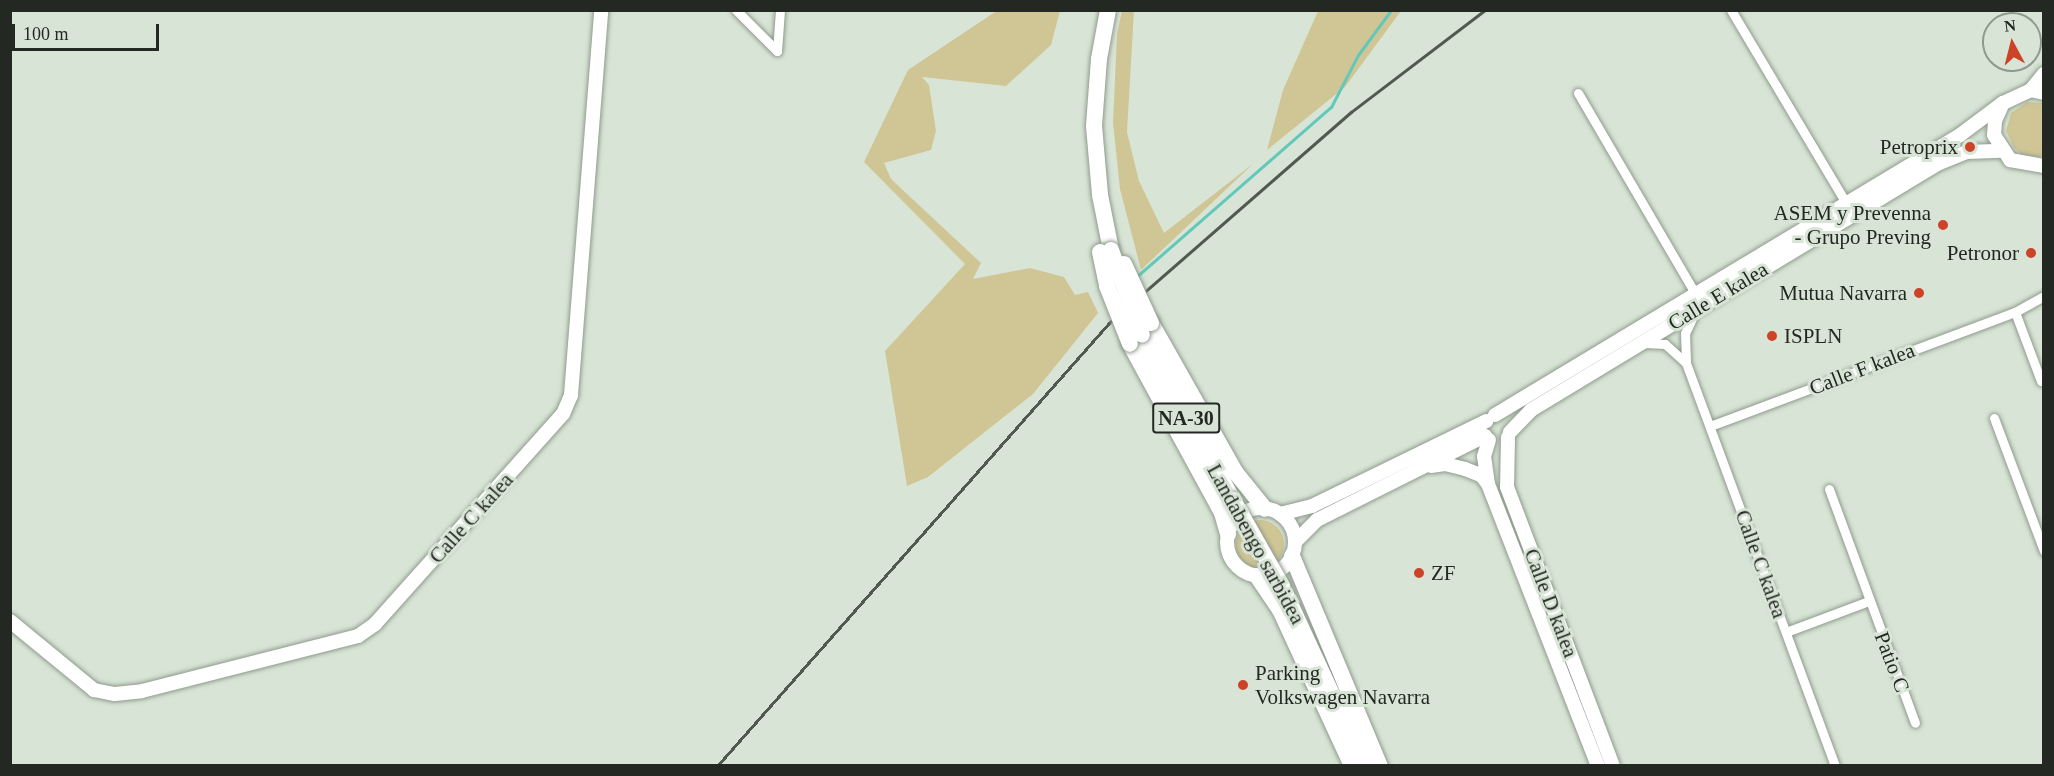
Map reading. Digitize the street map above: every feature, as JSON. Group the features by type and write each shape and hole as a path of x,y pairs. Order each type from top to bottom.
{"highway":[{"name":"Landabengo sarbidea","path":"1108,10 1099,59 1094,126 1100,195 1109,249 1141,334 1282,586 1365,765"},
{"path":"1094,126 1089,167 1109,249"},
{"path":"1141,334 1230,463 1272,511"},
{"path":"1141,334 1222,513 1228,534"},
{"path":"1294,549 1380,765"},
{"path":"1257,576 1280,610 1352,765"}],"main road":[{"name":"Calle C kalea","path":"10,621 94,690 115,694 142,692 358,636 375,624 564,414 571,395 601,10"},
{"path":"2037,92 2043,74"},
{"name":"Calle E kalea","path":"1272,511 1312,506 1491,418 1960,135 2003,103 2037,92"},
{"path":"2003,103 1995,121 1995,135 2001,151 2010,160 2040,166 2043,180"},
{"name":"Calle E kalea","path":"1509,435 1531,410 1937,164 1967,152 2001,151"},
{"path":"1294,549 1293,531 1272,511 1242,515 1228,534 1234,562 1257,576 1272,575 1294,549 1317,520 1487,438 1499,443 1509,435 1505,418 1491,418"},
{"name":"Calle D kalea","path":"1491,418 1484,456 1488,484 1598,765"},
{"name":"Calle D kalea","path":"1509,435 1507,487 1613,765"},
{"path":"1423,467 1445,464 1481,475 1488,484"}],"street":[{"path":"736,10 777,51 780,10"},
{"path":"1731,10 1846,203"},
{"name":"Calle E kalea","path":"1578,93 1695,293"},
{"name":"Calle F kalea","path":"1710,426 2014,312 2043,296"},
{"path":"1686,363 1684,333 1699,308"},
{"path":"2014,312 2041,381"},
{"path":"1639,344 1665,344 1686,363"},
{"name":"Calle C kalea","path":"1686,363 1835,765"},
{"path":"1994,418 2043,550"},
{"name":"Patio C","path":"1828,489 1915,723"},
{"path":"2033,523 2043,519"},
{"path":"1786,632 1869,601"}],"shaded area":[{"path":"998,10 1060,11 1051,45 1006,86 922,77 929,85 936,131 931,150 884,163 891,179 981,263 973,279 1030,268 1064,277 1075,295 1088,292 1098,313 1033,394 928,477 907,486 885,351 965,264 864,162 908,70"},
{"path":"1122,11 1134,11 1127,132 1139,181 1164,233 1254,163 1141,270 1120,189 1113,123 1117,34"},
{"path":"1318,11 1401,11 1345,87 1267,150 1283,90"},
{"path":"2027,102 2043,103 2043,155 2039,157 2021,154 2014,148 2006,131 2011,113"},
{"path":"1255,520 1265,520 1277,527 1284,539 1284,549 1277,561 1265,568 1255,568 1240,557 1236,549 1236,539 1247,524"}],"waterway":[{"path":"1136,277 1331,107 1358,55 1391,10"}],"railway":[{"path":"717,766 1109,323 1351,112 1485,10"}],"place":[{"name":"Petroprix","path":"1970,147"},
{"name":"ASEM y Prevenna - Grupo Preving","path":"1943,225"},
{"name":"Petronor","path":"2031,253"},
{"name":"Mutua Navarra","path":"1919,293"},
{"name":"ISPLN","path":"1772,336"},
{"name":"ZF","path":"1419,573"},
{"name":"Parking Volkswagen Navarra","path":"1243,685"}]}
